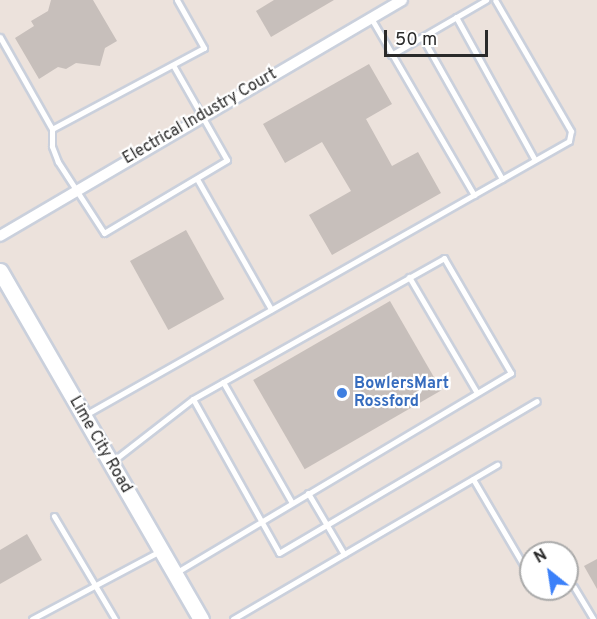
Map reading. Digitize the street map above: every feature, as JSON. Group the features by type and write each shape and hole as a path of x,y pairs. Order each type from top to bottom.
{"street":[{"name":"Electrical Industry Court","path":"0,236 75,189 402,0"},
{"name":"Lime City Road","path":"1,274 201,619"}],"lane":[{"path":"52,129 204,48 177,0"},
{"path":"391,55 486,0"},
{"path":"84,416 569,141 571,131 495,0"},
{"path":"456,17 535,160"},
{"path":"371,18 474,195"},
{"path":"0,37 52,129 52,146 75,189 104,233 226,160 173,65"},
{"path":"422,37 502,179"},
{"path":"197,179 271,309"},
{"path":"111,462 193,399 444,258 511,373 175,574"},
{"path":"409,277 477,393"},
{"path":"223,382 292,503"},
{"path":"193,399 279,553 537,401"},
{"path":"233,619 497,465"},
{"path":"473,479 519,558"},
{"path":"308,493 344,554"},
{"path":"54,516 115,619"},
{"path":"32,619 161,550"},
{"path":"579,595 593,619"}],"building":[{"path":"51,0 93,0 117,41 105,48 100,66 76,63 66,69 58,67 39,79 15,38 34,26 31,21 48,11"},
{"path":"274,0 334,0 271,37 256,11"},
{"path":"369,64 392,104 366,119 392,166 418,152 441,193 332,255 309,215 351,191 322,142 285,163 263,124"},
{"path":"186,230 224,299 168,330 130,261"},
{"path":"390,301 442,390 305,469 253,380"},
{"path":"27,534 42,560 0,584 0,550"},
{"path":"597,559 597,589 584,566"}],"place":[{"name":"BowlersMart Rossford","path":"342,393"}]}
